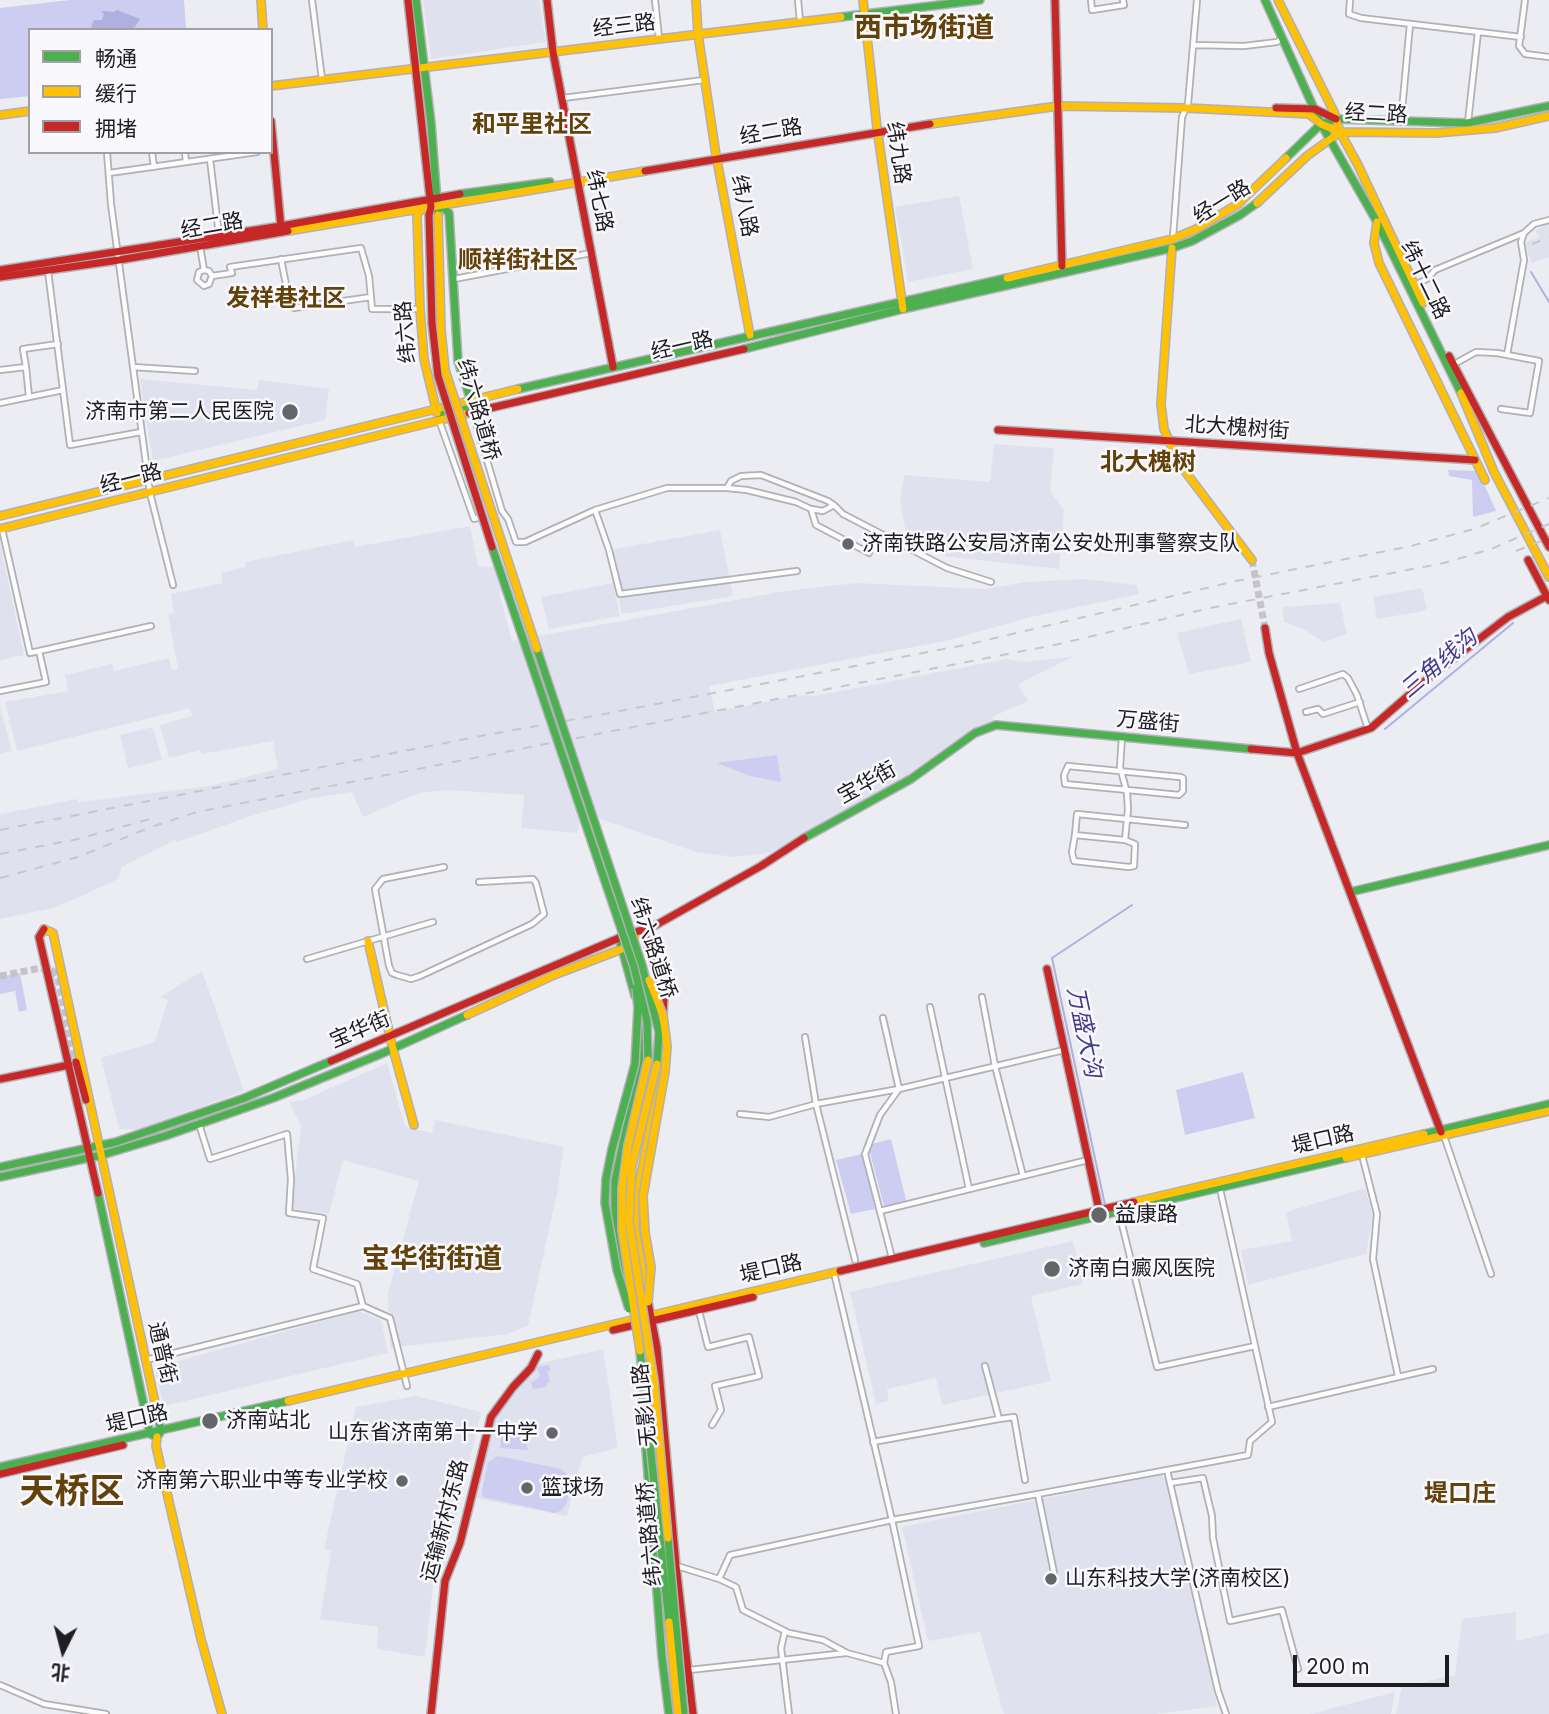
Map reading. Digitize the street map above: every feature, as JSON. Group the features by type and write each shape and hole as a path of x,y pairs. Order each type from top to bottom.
{"main road":[{"path":"261,0 263,28"},
{"name":"纬六路","path":"408,0 420,69"},
{"name":"纬六路","path":"416,0 433,207"},
{"name":"纬七路","path":"547,0 553,52 613,367"},
{"name":"纬八路","path":"696,0 704,80 750,335"},
{"name":"纬九路","path":"863,0 877,130 903,309"},
{"name":"经三路","path":"273,86 980,0"},
{"path":"1055,0 1062,266"},
{"name":"纬十二路","path":"1265,0 1321,124 1377,222 1472,414 1494,472 1549,577"},
{"name":"纬十二路","path":"1278,0 1446,350 1549,547"},
{"name":"经二路","path":"0,277 199,242 433,207 877,130 1058,104 1315,109 1336,119 1467,123 1549,106"},
{"name":"经二路","path":"1187,106 1309,114 1321,124 1340,132 1449,132 1495,128 1549,116"},
{"path":"0,115 28,111"},
{"name":"经一路","path":"0,516 436,408 1172,239 1196,229 1238,204 1321,124 1336,119"},
{"name":"经一路","path":"1,528 903,309 1172,248 1192,241 1240,215 1262,199 1329,138 1340,132"},
{"path":"273,150 282,229"},
{"name":"纬六路","path":"439,420 425,359 420,309 417,214 433,207 449,213 458,361 471,401"},
{"name":"纬六路道桥","path":"433,207 432,323 441,388 498,567 657,1019 658,1060 632,1165 629,1221 654,1381 684,1714"},
{"path":"1377,222 1374,243 1379,263 1485,480"},
{"name":"经二路","path":"199,242 219,235 282,229"},
{"path":"1172,248 1161,404 1164,429 1178,461 1252,560"},
{"name":"经二路","path":"0,270 118,256"},
{"path":"439,420 440,413 470,407 471,401"},
{"name":"北大槐树街","path":"998,430 1475,460"},
{"path":"1297,753 1368,729 1432,675 1508,617 1548,598 1528,560"},
{"path":"1265,628 1269,653 1297,753 1441,1133"},
{"name":"万盛街","path":"996,725 1297,753"},
{"name":"宝华街","path":"0,1167 100,1146 242,1099 643,930 761,866 808,834 911,779 975,733 996,725"},
{"path":"1350,892 1549,845"},
{"path":"44,929 53,933 97,1131 72,1064 39,937 44,929"},
{"path":"643,930 664,995 663,1061 635,1206 635,1228 648,1302"},
{"name":"宝华街","path":"0,1177 102,1155 199,1125 291,1091 393,1049 554,975 622,948 643,930"},
{"path":"619,938 643,1024 641,1060 615,1181 615,1232 629,1309"},
{"path":"368,942 414,1125"},
{"path":"638,966 663,1015 667,1046 665,1072 643,1196 651,1268 648,1302"},
{"path":"629,1309 617,1270 606,1203 606,1178 635,1064 638,966"},
{"name":"纬六路道桥","path":"638,966 647,1021 648,1068 628,1145 622,1188 622,1230 645,1384 678,1714"},
{"path":"1047,969 1099,1210"},
{"path":"0,1079 72,1064"},
{"name":"通普街","path":"72,1064 88,1158 156,1434"},
{"name":"堤口路","path":"650,1318 698,1310 1220,1188 1362,1154 1549,1104"},
{"name":"堤口路","path":"0,1467 405,1377 632,1323 855,1264 893,1259 1099,1210 1549,1111"},
{"name":"通普街","path":"97,1131 145,1360 156,1434"},
{"name":"无影山路","path":"648,1302 657,1348 676,1566 693,1714"},
{"name":"无影山路","path":"629,1309 641,1383 662,1657 669,1714"},
{"name":"运输新村东路","path":"431,1714 445,1581 460,1544 491,1417 531,1368 538,1354"},
{"path":"156,1434 156,1446 201,1639 222,1714"},
{"name":"堤口路","path":"0,1474 156,1434"}],"street":[{"path":"313,0 322,80"},
{"path":"655,0 659,39"},
{"path":"798,0 800,21"},
{"path":"1091,0 1092,10 1124,5 1123,0"},
{"path":"1172,248 1182,117 1187,106 1197,0"},
{"path":"1350,0 1349,14 1361,18 1521,37"},
{"path":"1525,0 1519,46 1525,54 1549,57"},
{"path":"1401,121 1410,24"},
{"path":"1467,123 1478,32"},
{"path":"1194,45 1244,46 1277,42 1284,38"},
{"path":"562,99 704,80"},
{"path":"107,154 150,493 173,585"},
{"path":"152,154 154,167"},
{"path":"185,154 186,162"},
{"path":"108,173 244,154"},
{"path":"210,159 219,235"},
{"path":"1415,285 1427,279 1435,270 1524,233 1534,224 1549,220"},
{"path":"1507,355 1524,260 1521,242 1524,233"},
{"path":"199,242 204,270"},
{"path":"212,276 232,273 230,267 361,247 369,275 372,309 420,309"},
{"path":"453,279 591,253"},
{"path":"281,259 290,305 294,308 371,297"},
{"path":"48,270 70,445 141,432"},
{"path":"204,270 197,275 200,284 209,284 212,276"},
{"path":"204,270 209,271 212,276"},
{"path":"29,397 23,349 58,344"},
{"path":"1458,362 1476,352 1539,361 1530,413 1501,410"},
{"path":"0,370 26,367"},
{"path":"133,367 195,371"},
{"path":"0,403 63,390"},
{"path":"473,413 502,511 508,519 516,542 525,542 595,510 667,488 747,490 823,511 834,505"},
{"path":"439,420 474,519 502,511"},
{"path":"727,488 731,481 741,476 761,475 828,500 843,513 947,568 991,582"},
{"path":"811,509 816,525 869,553"},
{"path":"595,510 620,594 797,570"},
{"path":"1,528 30,653 151,626"},
{"path":"0,691 46,682 39,652"},
{"path":"1299,689 1343,674 1348,678 1360,702 1368,729"},
{"path":"1306,712 1318,709 1323,714 1360,702"},
{"path":"1122,737 1121,771 1126,790 1127,819 1125,840"},
{"path":"1068,766 1121,771 1180,777 1183,778 1183,790 1179,794 1064,782 1068,766"},
{"path":"1075,835 1125,840 1135,844 1134,866 1129,867 1074,861 1072,852 1077,814 1185,825"},
{"path":"444,867 383,880 377,884 374,895 392,972 411,979 532,924 544,914 533,879 479,882"},
{"path":"307,959 433,922"},
{"path":"982,997 995,1066 1023,1176"},
{"path":"930,1007 969,1189"},
{"path":"883,1018 899,1090 880,1115 865,1154 893,1259"},
{"path":"805,1037 816,1104 855,1264"},
{"path":"740,1114 769,1117 816,1104 899,1090 1064,1050"},
{"path":"199,1125 209,1159 287,1134 291,1179 289,1213 323,1218 313,1269 357,1284 363,1306"},
{"path":"1441,1133 1491,1274"},
{"path":"1362,1154 1377,1214 1373,1259 1398,1376"},
{"path":"880,1211 1088,1160"},
{"path":"719,1579 730,1555 892,1520 1248,1455 1250,1441 1272,1422 1220,1188"},
{"path":"1119,1212 1157,1367 1255,1346"},
{"path":"835,1278 919,1646 886,1652 884,1663 891,1682 896,1714"},
{"path":"145,1360 363,1306 390,1318 405,1377"},
{"path":"698,1310 708,1347 749,1337 758,1376 715,1385 721,1410 712,1425"},
{"path":"985,1366 999,1419"},
{"path":"1268,1407 1433,1369"},
{"path":"873,1442 1014,1417 1025,1480"},
{"path":"1167,1470 1218,1691 1226,1714"},
{"path":"1170,1483 1203,1478 1230,1621 1282,1610 1298,1669"},
{"path":"1038,1494 1054,1573"},
{"path":"656,1563 719,1579 736,1587 743,1610 785,1631 831,1643 846,1653 884,1663"},
{"path":"785,1631 781,1648 789,1714"},
{"path":"689,1670 846,1653"},
{"path":"0,1685 44,1704 106,1714"}],"shaded area":[{"path":"70,0 184,0 186,28 28,28 28,96 0,99 0,8"},
{"path":"423,0 539,0 546,42 431,59"},
{"path":"117,10 140,19 132,28 91,27 94,20 102,20 104,14 101,11"},
{"path":"959,196 973,269 908,282 895,207"},
{"path":"1549,224 1549,257 1532,263 1526,242 1539,237 1535,230"},
{"path":"140,379 257,390 259,380 329,389 325,420 153,461"},
{"path":"994,444 1054,448 1050,491 1064,510 1059,569 943,556 907,539 900,498 904,475 990,482"},
{"path":"1448,470 1478,471 1496,511 1473,517 1472,480 1449,476"},
{"path":"470,526 478,566 509,568 507,592 499,592 512,641 785,591 856,583 986,589 1025,582 1085,579 1137,585 1139,594 1031,617 945,641 709,686 715,712 1007,659 1024,662 1075,656 1018,684 1028,701 992,717 996,722 858,807 769,853 734,857 696,852 583,813 577,833 521,828 524,795 447,790 419,793 363,817 352,792 313,798 177,842 175,840 122,867 118,879 90,892 54,908 0,919 0,814 77,799 79,802 210,786 278,769 273,741 202,754 200,750 169,758 160,725 192,716 190,708 17,751 5,702 68,691 65,675 112,664 114,671 169,658 172,670 178,669 168,615 174,613 171,594 223,583 221,573 246,567 245,562 353,540 355,547"},
{"path":"720,530 733,596 622,614 609,550"},
{"path":"0,543 24,655 0,660"},
{"path":"613,583 620,616 549,629 541,597"},
{"path":"1422,588 1427,608 1423,611 1377,619 1373,597"},
{"path":"1340,603 1347,634 1324,642 1303,629 1284,622 1282,607"},
{"path":"1241,619 1251,662 1189,674 1177,633"},
{"path":"0,706 12,751 0,754"},
{"path":"153,727 162,760 128,768 120,735"},
{"path":"777,755 781,782 750,776 717,763"},
{"path":"202,971 244,1091 137,1130 119,1129 101,1058 155,1042 168,1000 160,997"},
{"path":"20,973 27,1010 19,1012 15,991 0,994 0,977"},
{"path":"387,1063 405,1127 432,1133 435,1120 564,1147 557,1193 528,1326 507,1334 390,1348 388,1293 419,1181 343,1160 329,1214 291,1209 301,1126 289,1102 304,1100"},
{"path":"1243,1072 1255,1118 1185,1135 1176,1090"},
{"path":"891,1139 907,1204 885,1210 868,1145"},
{"path":"862,1154 875,1209 851,1214 836,1160"},
{"path":"1365,1188 1373,1216 1366,1254 1248,1285 1241,1250 1292,1241 1286,1212"},
{"path":"1073,1241 1083,1284 1031,1296 1051,1381 942,1405 936,1378 887,1389 889,1401 876,1404 850,1292"},
{"path":"358,1311 381,1320 388,1353 164,1406 154,1368"},
{"name":"山东省济南第十一中学","path":"603,1349 618,1448 582,1457 567,1516 474,1498 492,1418 537,1364"},
{"path":"548,1365 551,1370 547,1371 550,1382 547,1387 533,1389 531,1383 540,1376 537,1367"},
{"name":"济南第六职业中等专业学校","path":"416,1396 481,1412 445,1565 435,1567 425,1657 377,1649 378,1627 320,1619 331,1551 324,1549 356,1407"},
{"path":"501,1434 525,1436 528,1450 500,1448"},
{"path":"498,1456 562,1469 570,1484 567,1503 562,1510 555,1513 483,1497 488,1462"},
{"name":"山东科技大学(济南校区)","path":"1161,1475 1165,1479 1217,1706 1155,1714 1004,1714 980,1632 928,1641 902,1527"},
{"path":"1516,1612 1516,1641 1549,1633 1549,1714 1396,1714 1402,1687 1455,1675 1462,1619"},
{"path":"1395,1692 1391,1714 1310,1714"}],"waterway":[{"path":"1531,272 1549,302"},
{"name":"三角线沟","path":"1385,729 1513,623"},
{"name":"万盛大沟","path":"1105,1205 1052,958 1132,905"},
{"name":"万盛大沟","path":"497,1403 508,1388"}],"tunnel":[{"path":"1252,560 1265,628"},
{"path":"0,976 41,968 53,971 58,978 76,1062"}],"railway":[{"path":"1532,244 1549,237"},
{"path":"0,830 970,644 1236,581 1411,546 1474,529 1549,498"},
{"path":"0,878 78,857 151,827 197,812 1059,644 1210,608 1444,563 1491,549 1549,524"},
{"path":"1516,551 1549,538"},
{"path":"0,854 78,839 150,819"}],"traffic: fast":[{"path":"416,0 431,123 438,215"},
{"path":"841,17 980,0"},
{"path":"1265,0 1321,124 1377,222 1461,393"},
{"path":"1286,158 1321,124 1336,119 1467,123 1549,106"},
{"path":"460,194 550,182"},
{"path":"744,349 903,309 1172,248 1192,241 1257,203"},
{"path":"439,420 440,413 470,407 471,401 458,361 449,213 440,205"},
{"path":"518,389 1007,278"},
{"path":"492,547 634,967 647,1021 648,1060"},
{"path":"537,649 642,965 659,1032 657,1064"},
{"path":"804,838 911,779 975,733 996,725 1251,749"},
{"path":"1350,892 1549,845"},
{"path":"619,938 635,996"},
{"path":"629,1309 617,1270 605,1203 612,1149 635,1064 638,1008 636,988"},
{"path":"626,1292 615,1232 615,1181 641,1060 643,1024 639,1008"},
{"path":"0,1177 102,1155 165,1136 273,1098 467,1015"},
{"path":"0,1167 116,1142 242,1099 331,1061"},
{"path":"1424,1134 1549,1104"},
{"path":"984,1243 1346,1158"},
{"path":"98,1193 150,1434 157,1437 161,1431 156,1407"},
{"path":"640,1351 669,1622"},
{"path":"642,1396 662,1657 669,1714"},
{"path":"0,1467 288,1401"},
{"path":"668,1538 684,1714"}],"traffic: slow":[{"path":"261,0 263,28"},
{"path":"696,0 698,34 716,155 750,335"},
{"path":"863,0 877,128 903,309"},
{"path":"1278,0 1334,112 1340,132 1423,303"},
{"path":"273,86 841,17"},
{"path":"930,124 1058,106 1186,108 1309,114 1321,124 1340,132"},
{"path":"0,115 28,111"},
{"path":"1340,132 1436,133 1495,128 1549,116"},
{"path":"1257,203 1307,156 1340,132"},
{"path":"1007,278 1172,239 1196,229 1238,204 1286,158"},
{"path":"288,231 645,171"},
{"path":"423,208 417,214 420,309 424,359 437,413"},
{"path":"438,215 441,330 445,370 537,649"},
{"path":"1377,222 1374,243 1379,263 1485,480"},
{"path":"1172,248 1161,404 1164,429 1178,462 1252,560"},
{"path":"0,516 518,389"},
{"path":"1461,393 1494,472 1549,577"},
{"path":"0,529 469,413"},
{"path":"44,929 53,933 156,1407"},
{"path":"467,1015 554,975 622,949 637,935"},
{"path":"368,941 414,1125"},
{"path":"648,1302 651,1267 643,1196 665,1072 667,1046 663,1015 649,980"},
{"path":"647,1298 635,1228 635,1206 663,1061 663,1035"},
{"path":"640,1351 622,1230 622,1188 628,1145 648,1060"},
{"path":"657,1064 632,1165 629,1221 654,1381 668,1538"},
{"path":"1346,1158 1549,1111"},
{"path":"1134,1202 1424,1134"},
{"path":"288,1401 840,1271"},
{"path":"157,1437 156,1446 201,1639 222,1714"},
{"path":"669,1622 678,1714"}],"traffic: jam":[{"path":"408,0 431,207 429,215"},
{"path":"547,0 553,52 613,367"},
{"path":"1055,0 1062,266"},
{"path":"1276,108 1315,109 1336,119"},
{"path":"645,171 930,124"},
{"path":"273,142 281,228"},
{"path":"0,270 281,226 460,194"},
{"path":"429,215 432,323 438,376 492,547"},
{"path":"0,277 288,231"},
{"path":"469,413 744,349"},
{"path":"1449,356 1549,547"},
{"path":"998,430 1475,460"},
{"path":"1528,560 1549,600"},
{"path":"1251,749 1297,753 1371,728 1432,675 1508,617 1547,596"},
{"path":"1265,628 1269,653 1297,753 1441,1132"},
{"path":"331,1061 619,938 656,925 761,866 804,838"},
{"path":"44,929 39,937 98,1193"},
{"path":"643,930 664,995 663,1015"},
{"path":"1047,969 1099,1210"},
{"path":"76,1062 86,1100"},
{"path":"0,1079 69,1065"},
{"path":"840,1271 1134,1202"},
{"path":"613,1330 753,1297"},
{"path":"648,1302 657,1348 676,1566 693,1714"},
{"path":"431,1714 445,1581 460,1543 491,1417 531,1368 538,1354"},
{"path":"0,1474 123,1445"}],"place":[{"name":"济南市第二人民医院","path":"290,412"},
{"name":"济南铁路公安局济南公安处刑事警察支队","path":"848,544"},
{"name":"益康路","path":"1099,1215"},
{"name":"济南白癜风医院","path":"1052,1269"},
{"name":"济南站北","path":"210,1421"},
{"name":"山东省济南第十一中学","path":"552,1433"},
{"name":"济南第六职业中等专业学校","path":"402,1481"},
{"name":"篮球场","path":"527,1488"},
{"name":"山东科技大学(济南校区)","path":"1051,1579"}],"district":[{"name":"西市场街道","path":"924,29"},
{"name":"和平里社区","path":"532,125"},
{"name":"顺祥街社区","path":"518,261"},
{"name":"发祥巷社区","path":"286,299"},
{"name":"北大槐树","path":"1148,463"},
{"name":"宝华街街道","path":"432,1260"},
{"name":"天桥区","path":"72,1492"},
{"name":"堤口庄","path":"1460,1494"}]}
